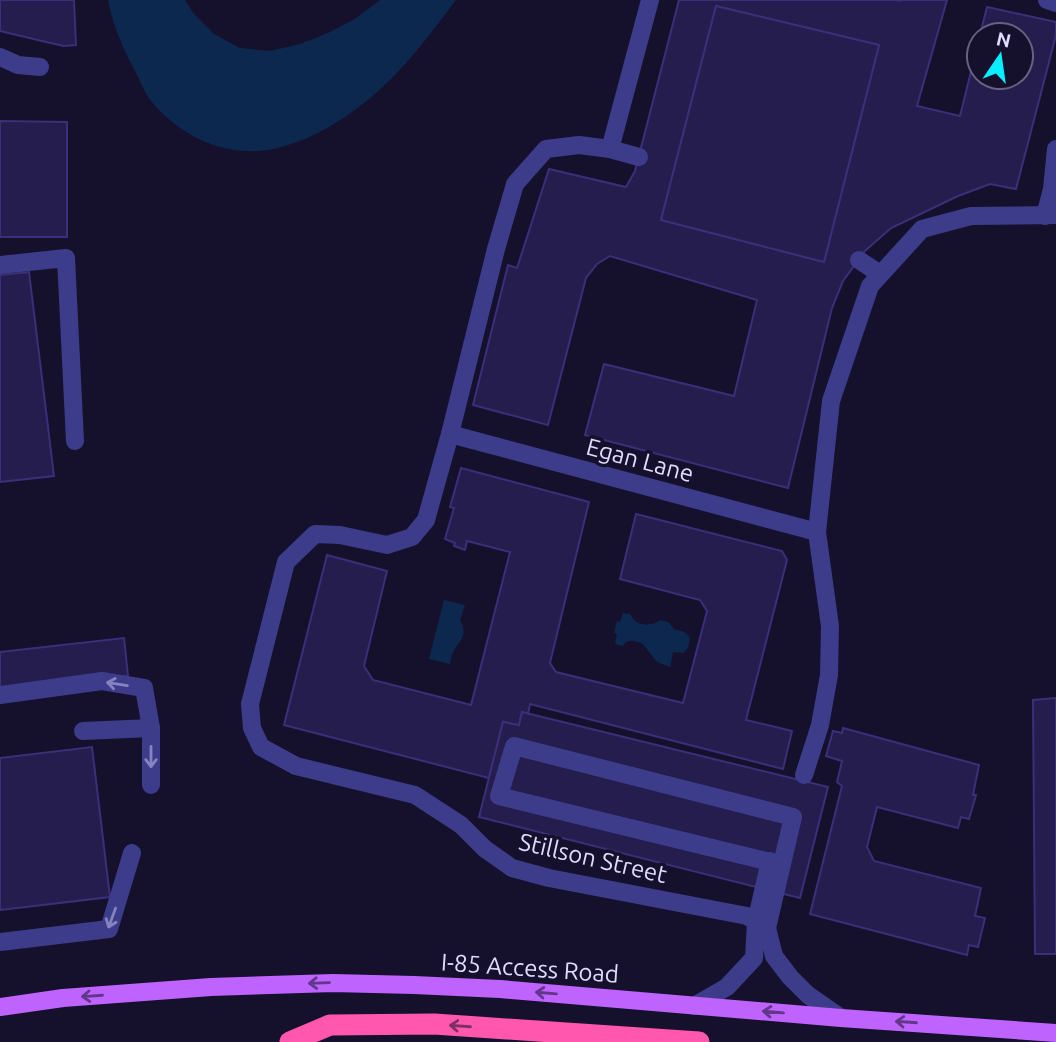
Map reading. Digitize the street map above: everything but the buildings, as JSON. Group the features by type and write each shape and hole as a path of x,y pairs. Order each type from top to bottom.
{"highway":[{"path":"290,1042 330,1025 435,1024 699,1042"}],"main road":[{"name":"I-85 Access Road","path":"0,1007 63,998 211,987 333,983 500,989 1056,1033"}],"street":[{"path":"610,149 650,0"},
{"path":"1046,0 1056,4"},
{"path":"0,57 18,65 40,67"},
{"path":"450,434 515,184 547,149 579,145 610,149 639,157"},
{"path":"804,775 820,725 829,675 830,626 817,532 831,401 870,286 922,229 971,216 1050,215 1056,149"},
{"path":"0,265 66,258 75,441"},
{"path":"859,260 880,274"},
{"name":"Egan Lane","path":"450,434 817,532"},
{"name":"Stillson Street","path":"450,434 426,520 412,537 387,545 340,535 315,534 286,562 250,704 253,727 261,747 296,766 415,795 461,825 485,849 512,868 549,878 747,916 761,925"},
{"path":"0,695 102,681 144,688 151,728 151,785"},
{"path":"83,731 151,728"},
{"path":"694,1006 727,987 754,958 776,863 793,817 514,746 499,796 776,863"},
{"path":"0,942 109,929 132,853"},
{"path":"761,925 774,956 790,977 808,995 841,1018"}],"water":[{"path":"108,0 185,0 193,13 214,34 240,48 270,51 300,44 328,33 355,19 380,0 456,0 402,68 355,110 295,143 248,151 230,149 195,137 179,127 152,102 122,44"},
{"path":"444,600 465,605 460,620 463,634 450,664 429,659"},
{"path":"623,613 630,614 636,621 644,624 661,620 668,622 675,630 684,632 690,638 688,648 683,653 673,652 670,667 657,662 643,644 632,641 623,646 615,644 617,621 620,622"}]}
